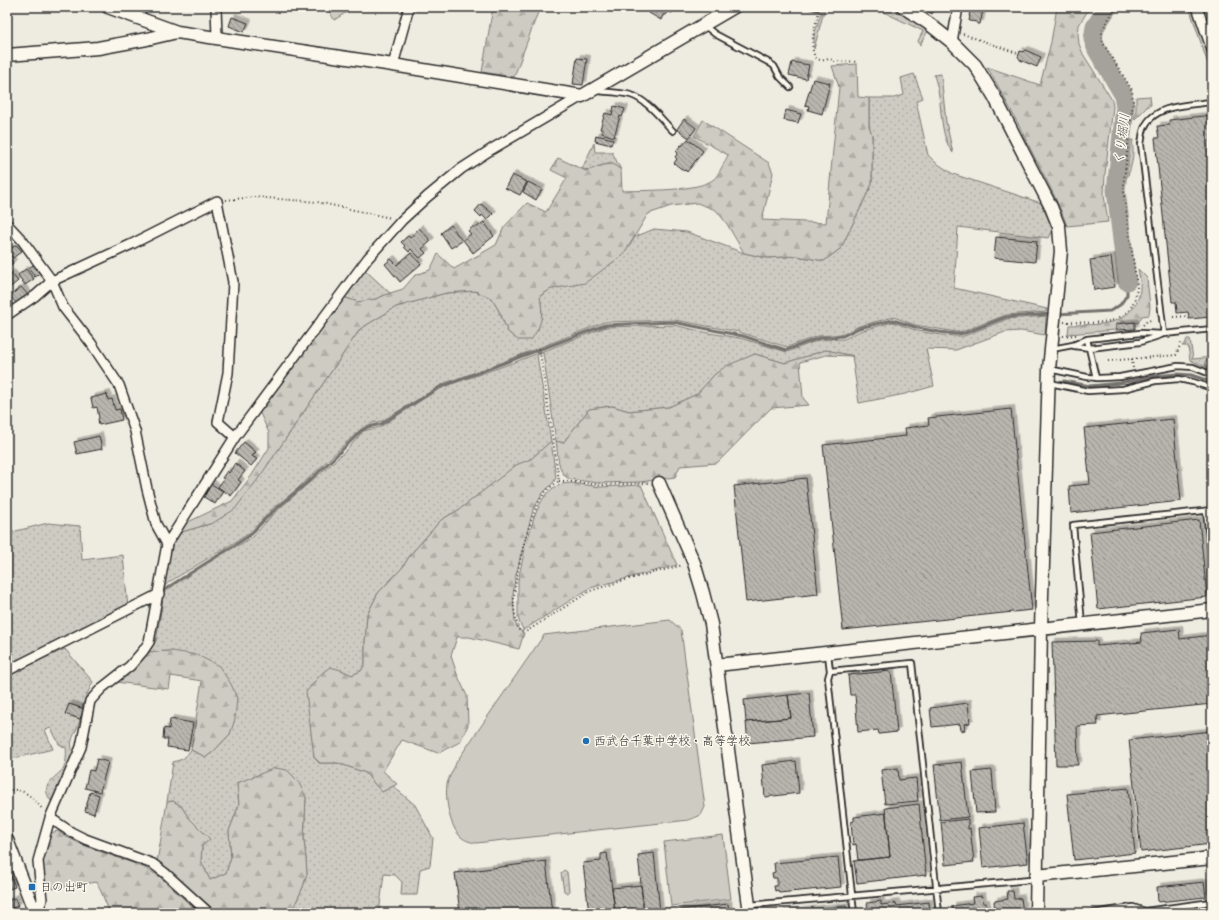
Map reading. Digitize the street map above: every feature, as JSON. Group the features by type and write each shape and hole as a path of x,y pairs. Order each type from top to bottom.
{"street":[{"path":"108,7 177,32 582,96"},
{"path":"216,7 217,38"},
{"path":"393,65 408,7"},
{"path":"36,913 42,900 38,861 50,818 81,747 90,701 102,688 130,666 149,642 167,544 235,437 368,258 402,220 461,169 492,149 734,7"},
{"path":"903,7 928,23 953,36 975,65 994,96 1051,207 1059,227 1061,251 1048,382 1041,628 1036,913"},
{"path":"953,36 958,7"},
{"path":"1197,7 1212,50"},
{"path":"7,55 98,48 177,32"},
{"path":"7,315 35,296 52,281 217,202 233,282 228,373 218,422 235,437"},
{"path":"7,224 22,240 52,281 63,307 91,343 119,385 135,431 156,524 167,544"},
{"path":"659,483 694,563 711,624 749,909"},
{"path":"7,671 159,594"},
{"path":"717,665 1212,610"},
{"path":"50,818 71,832 85,839 153,864 209,913"},
{"path":"7,840 10,856 36,913"},
{"path":"1036,876 1212,858"}],"lane":[{"path":"703,25 715,34 774,66 780,77 790,87"},
{"path":"593,90 630,95 639,98 673,131"},
{"path":"1164,334 1142,144 1143,131 1148,120 1158,112 1174,106 1212,102"},
{"path":"1073,346 1087,340 1140,333 1164,334 1212,329"},
{"path":"1051,349 1073,346 1090,348 1140,342 1164,334"},
{"path":"1087,340 1096,378"},
{"path":"1049,369 1096,378 1120,377 1178,366 1193,367 1208,373"},
{"path":"1048,382 1088,391 1123,389 1155,381 1179,379 1212,388"},
{"path":"1082,624 1073,525 1212,510"},
{"path":"1206,511 1212,562"},
{"path":"828,652 830,671 828,678 854,913"},
{"path":"830,671 912,663 939,913"},
{"path":"749,909 852,896 1030,880 1036,876"},
{"path":"1093,913 1133,907 1145,912 1212,902"}],"path":[{"path":"821,7 812,35 813,54 816,58 821,60 829,59 835,61 857,62"},
{"path":"1053,322 1113,321 1122,316 1131,307 1135,299 1137,286 1124,196 1124,180 1133,102 1132,90 1103,43 1102,37 1102,30 1116,7"},
{"path":"953,36 1017,53"},
{"path":"217,202 254,197 317,202 402,220"},
{"path":"1173,317 1189,316"},
{"path":"1108,361 1176,355 1182,341"},
{"path":"538,348 540,352 560,481"},
{"path":"659,483 601,485 566,480 560,481 547,490 539,501 531,518 520,562 514,600 518,630 527,631 590,591 625,580 694,563"},
{"path":"7,791 17,790 26,793 32,797 50,818"}],"green space":[{"path":"327,7 355,7 334,20"},
{"path":"493,7 540,7 514,77 482,72"},
{"path":"823,7 825,7 814,49 814,35"},
{"path":"873,7 889,7 929,29 920,45 918,41 923,31"},
{"path":"1057,7 1090,7 1079,25 1079,44 1083,54 1112,100 1113,107 1104,195 1108,222 1067,226 1047,180 987,67 1040,85 1051,42"},
{"path":"1189,7 1194,7 1212,61 1212,76"},
{"path":"1200,7 1212,7 1212,40"},
{"path":"857,64 858,97 869,98 869,126 872,135 872,184 841,248 824,261 797,256 767,258 744,253 727,224 716,210 697,203 671,206 648,214 624,254 585,283 551,289 540,296 542,314 540,324 531,340 518,340 508,332 498,309 491,298 475,291 446,293 396,307 360,329 258,479 235,509 213,523 178,533 184,524 232,501 252,475 269,448 269,433 259,411 343,297 358,302 376,299 403,289 415,275 430,270 438,254 454,269 496,245 504,227 527,203 546,212 567,178 551,170 558,158 586,171 603,165 613,164 621,170 622,191 670,190 696,186 714,179 728,155 694,136 703,120 769,163 773,173 762,220 826,223 839,87 832,66"},
{"path":"914,74 923,98 916,101 928,155 935,162 953,174 1041,203 1053,230 1049,238 958,227 954,288 1047,309 1046,312 1006,315 964,331 956,332 915,325 894,317 859,326 844,334 818,336 787,347 739,332 675,320 605,322 445,383 382,421 372,423 361,429 296,490 272,509 250,533 169,582 163,588 170,550 178,533 213,523 278,450 360,329 396,307 446,293 475,291 491,298 498,309 508,332 538,330 542,314 540,296 551,289 585,282 624,254 635,237 654,229 687,232 744,253 767,258 797,256 824,261 841,248 872,184 872,135 869,127 869,98 894,98 904,95 901,78"},
{"path":"941,74 946,122 953,153 944,133 939,93 934,75"},
{"path":"1150,96 1151,105 1134,120 1136,97"},
{"path":"1131,140 1133,140 1133,157 1126,179"},
{"path":"594,143 595,152 612,152 621,170 612,164 586,170 582,169"},
{"path":"364,269 390,293 376,299 358,302 343,297"},
{"path":"1138,269 1147,278 1150,307 1149,315 1142,316 1138,323 1116,324 1116,330 1068,334 1069,325 1103,324 1112,322 1127,314 1137,302 1139,297 1140,283"},
{"path":"1046,316 1045,335 1021,331 1005,332 956,350 926,349 934,386 905,394 859,403 852,356 826,350 785,363 755,354 715,374 697,394 669,407 629,411 612,406 589,409 563,443 556,441 543,353 537,355 551,441 531,459 518,465 460,509 441,520 411,554 402,568 378,593 367,615 365,664 361,671 352,675 341,670 314,757 319,763 338,763 366,773 382,792 393,786 415,805 433,838 430,866 420,869 417,895 401,895 402,882 395,875 384,874 379,913 291,913 303,887 307,874 304,840 306,797 237,783 239,805 229,831 231,857 226,873 210,880 201,861 202,846 210,839 189,818 181,806 173,801 167,802 173,762 183,759 191,750 206,757 213,752 230,734 237,698 172,651 149,652 156,641 163,594 205,564 253,537 272,515 347,450 363,431 380,427 434,392 449,385 515,362 606,327 674,325 740,338 787,352 819,340 844,339 860,331 893,322 918,331 941,335 964,336 1007,319"},
{"path":"1187,339 1190,339 1193,359 1212,357 1212,360 1205,361 1206,367 1190,360 1188,346 1182,346 1185,344"},
{"path":"826,350 853,356 826,355 800,362 803,398 809,405 771,408 717,463 680,466 675,477 640,482 598,483 569,479 560,468 556,441 563,443 589,409 612,406 629,411 669,407 697,394 715,374 726,366 755,354 785,363"},
{"path":"551,441 556,478 543,493 533,510 515,579 513,595 515,622 517,627 524,633 519,649 469,637 457,637 451,656 467,696 468,725 460,742 438,753 402,740 383,771 397,784 382,792 366,773 338,763 320,763 314,757 306,692 322,673 330,667 352,675 361,671 365,664 367,615 378,593 402,568 411,554 441,520 460,509 516,465 531,459"},
{"path":"571,483 601,487 641,485 677,565 590,588 523,629 518,617 518,580 534,517 546,494 553,488 562,484"},
{"path":"48,523 80,526 82,560 123,555 128,608 7,669 7,534"},
{"path":"670,620 681,630 705,807 701,815 689,820 476,843 461,837 450,818 448,811 447,784 449,778 457,761 544,635"},
{"path":"65,649 93,682 82,708 69,704 66,714 80,719 72,741 74,755 51,801 47,793 47,786 51,780 63,770 66,759 66,748 59,744 51,728 45,730 53,749 7,759 7,675"},
{"path":"172,651 197,655 219,666 231,684 237,698 235,719 230,734 213,752 206,757 191,750 202,681 171,676 169,689 116,682 141,662 149,652"},
{"path":"275,768 287,770 298,781 306,797 304,840 307,874 303,887 291,913 218,913 157,862 167,802 173,801 181,806 189,818 210,839 202,846 201,861 210,880 226,873 231,857 229,831 239,805 237,783"},
{"path":"58,831 77,842 141,866 159,876 199,913 110,913 97,882 44,890 41,866 50,833"},
{"path":"723,835 731,899 671,906 664,842"},
{"path":"564,870 567,872 568,893 564,891 561,873"}],"building":[{"path":"645,7 675,7 672,13 668,11 667,14 663,15 661,20 649,13 650,10"},
{"path":"806,7 819,7 818,11"},
{"path":"921,7 936,7 932,14"},
{"path":"971,8 983,10 980,24 969,21"},
{"path":"232,17 248,23 244,32 229,26"},
{"path":"1025,50 1041,57 1037,67 1020,60 1018,57 1020,51 1023,52"},
{"path":"577,58 587,59 583,85 573,84"},
{"path":"792,62 809,65 806,79 789,75"},
{"path":"813,79 830,83 822,114 808,110 809,106 805,105"},
{"path":"614,106 625,109 622,117 620,116 614,137 602,133 602,130 600,129 605,113 612,115"},
{"path":"786,110 801,114 798,123 784,120"},
{"path":"1212,115 1212,317 1189,319 1188,312 1177,313 1176,302 1172,302 1155,138 1159,138 1157,126 1170,125 1169,120"},
{"path":"684,119 696,128 689,138 677,129"},
{"path":"596,135 613,139 611,145 595,141"},
{"path":"688,139 703,151 687,172 674,163 677,159 675,157 678,153 676,151"},
{"path":"512,175 527,182 520,195 505,188"},
{"path":"528,182 542,189 536,200 523,192"},
{"path":"481,204 493,214 487,220 475,211"},
{"path":"484,222 494,236 473,253 463,240 471,234 468,231 474,226 476,228"},
{"path":"451,225 462,241 451,248 441,233"},
{"path":"419,228 431,241 422,249 426,253 420,258 411,249 409,252 401,242 408,236 410,238"},
{"path":"996,237 1037,241 1035,262 994,258"},
{"path":"16,245 22,251 13,258 7,251"},
{"path":"411,253 421,264 400,282 385,264 391,259 397,265"},
{"path":"7,255 13,263 9,267 7,267"},
{"path":"1111,257 1115,287 1094,290 1090,260"},
{"path":"36,263 42,272 35,277 29,268"},
{"path":"26,269 34,279 25,285 18,275"},
{"path":"11,273 18,281 7,290 7,276"},
{"path":"21,287 28,295 17,304 10,296"},
{"path":"1135,322 1135,329 1116,330 1116,324"},
{"path":"107,394 108,400 112,399 115,410 120,409 122,420 99,425 97,407 93,408 91,398"},
{"path":"1011,409 1032,610 843,630 823,445 906,436 905,428 929,425 928,418"},
{"path":"1173,419 1181,501 1071,513 1069,486 1090,484 1084,428"},
{"path":"1210,433 1212,433 1212,452"},
{"path":"99,436 102,449 77,454 74,442"},
{"path":"244,442 256,452 252,456 257,459 251,466 235,453"},
{"path":"235,463 245,471 238,480 241,482 231,496 218,487 224,479 222,478 227,471 229,473"},
{"path":"806,478 818,594 746,602 734,486"},
{"path":"211,484 223,491 215,504 204,497"},
{"path":"1199,520 1207,597 1098,609 1090,532"},
{"path":"1179,629 1180,639 1212,635 1212,704 1097,716 1098,725 1077,726 1078,765 1056,765 1052,642 1097,641 1097,646 1142,642 1141,633"},
{"path":"891,671 897,732 879,734 878,730 858,732 855,695 850,695 848,675"},
{"path":"809,693 813,737 748,743 746,722 791,718 788,695"},
{"path":"788,695 791,718 746,722 744,700"},
{"path":"968,703 970,723 964,724 965,730 961,731 960,724 932,727 930,708"},
{"path":"69,704 84,709 80,719 65,714"},
{"path":"170,719 193,723 188,750 167,747 168,739 163,739 164,728 169,729"},
{"path":"1212,731 1212,844 1141,852 1129,740"},
{"path":"97,759 108,762 100,792 85,788 89,770 94,771"},
{"path":"796,761 799,793 765,797 762,765"},
{"path":"962,762 968,817 940,820 934,765"},
{"path":"898,768 899,780 916,778 918,801 885,804 881,770"},
{"path":"992,770 995,812 976,813 972,772"},
{"path":"1128,788 1135,853 1074,860 1067,794"},
{"path":"90,792 99,795 94,814 85,811"},
{"path":"919,804 926,875 857,883 854,861 890,857 885,808"},
{"path":"886,813 890,857 858,860 856,844 853,845 851,822 854,821 854,817"},
{"path":"968,819 968,829 970,828 974,862 945,865 941,822"},
{"path":"1023,823 1028,863 983,868 979,828"},
{"path":"607,853 615,910 607,911 607,913 589,913 583,863 601,861 601,854"},
{"path":"654,853 660,912 667,911 667,913 644,913 638,855"},
{"path":"838,857 841,887 779,893 778,890 775,891 774,886 777,886 777,878 773,878 772,873 775,872 774,863"},
{"path":"546,861 552,913 460,913 455,873"},
{"path":"11,876 15,887 7,890 7,877"},
{"path":"1204,882 1206,897 1158,902 1157,887"},
{"path":"641,885 644,913 624,913 624,909 615,910 612,888"},
{"path":"1007,891 1013,891 1014,899 1021,898 1023,913 995,913 994,901 1008,899"},
{"path":"982,896 983,903 986,903 988,913 953,913 952,906 973,903 972,897"},
{"path":"15,898 18,906 7,910 7,901"},
{"path":"881,901 881,905 896,903 897,906 929,902 930,913 868,913 867,903"},
{"path":"728,904 729,913 679,913 678,910"},
{"path":"846,906 847,913 780,913"}],"waterway":[{"name":"くり堀川","path":"1108,7 1095,27 1093,39 1097,50 1123,94 1125,107 1116,190 1127,281"},
{"path":"1057,314 1110,311 1120,305 1127,295 1127,281"},
{"path":"160,593 249,536 271,513 310,480 361,431 368,427 381,424 440,387 605,325 673,322 743,336 786,350 819,338 843,336 859,328 893,320 918,328 956,334 965,333 1006,317 1051,314"},
{"path":"1064,381 1090,386 1177,374 1191,375 1212,382"}],"place":[{"name":"西武台千葉中学校・高等学校","path":"586,741"},
{"name":"日の出町","path":"32,887"}]}
